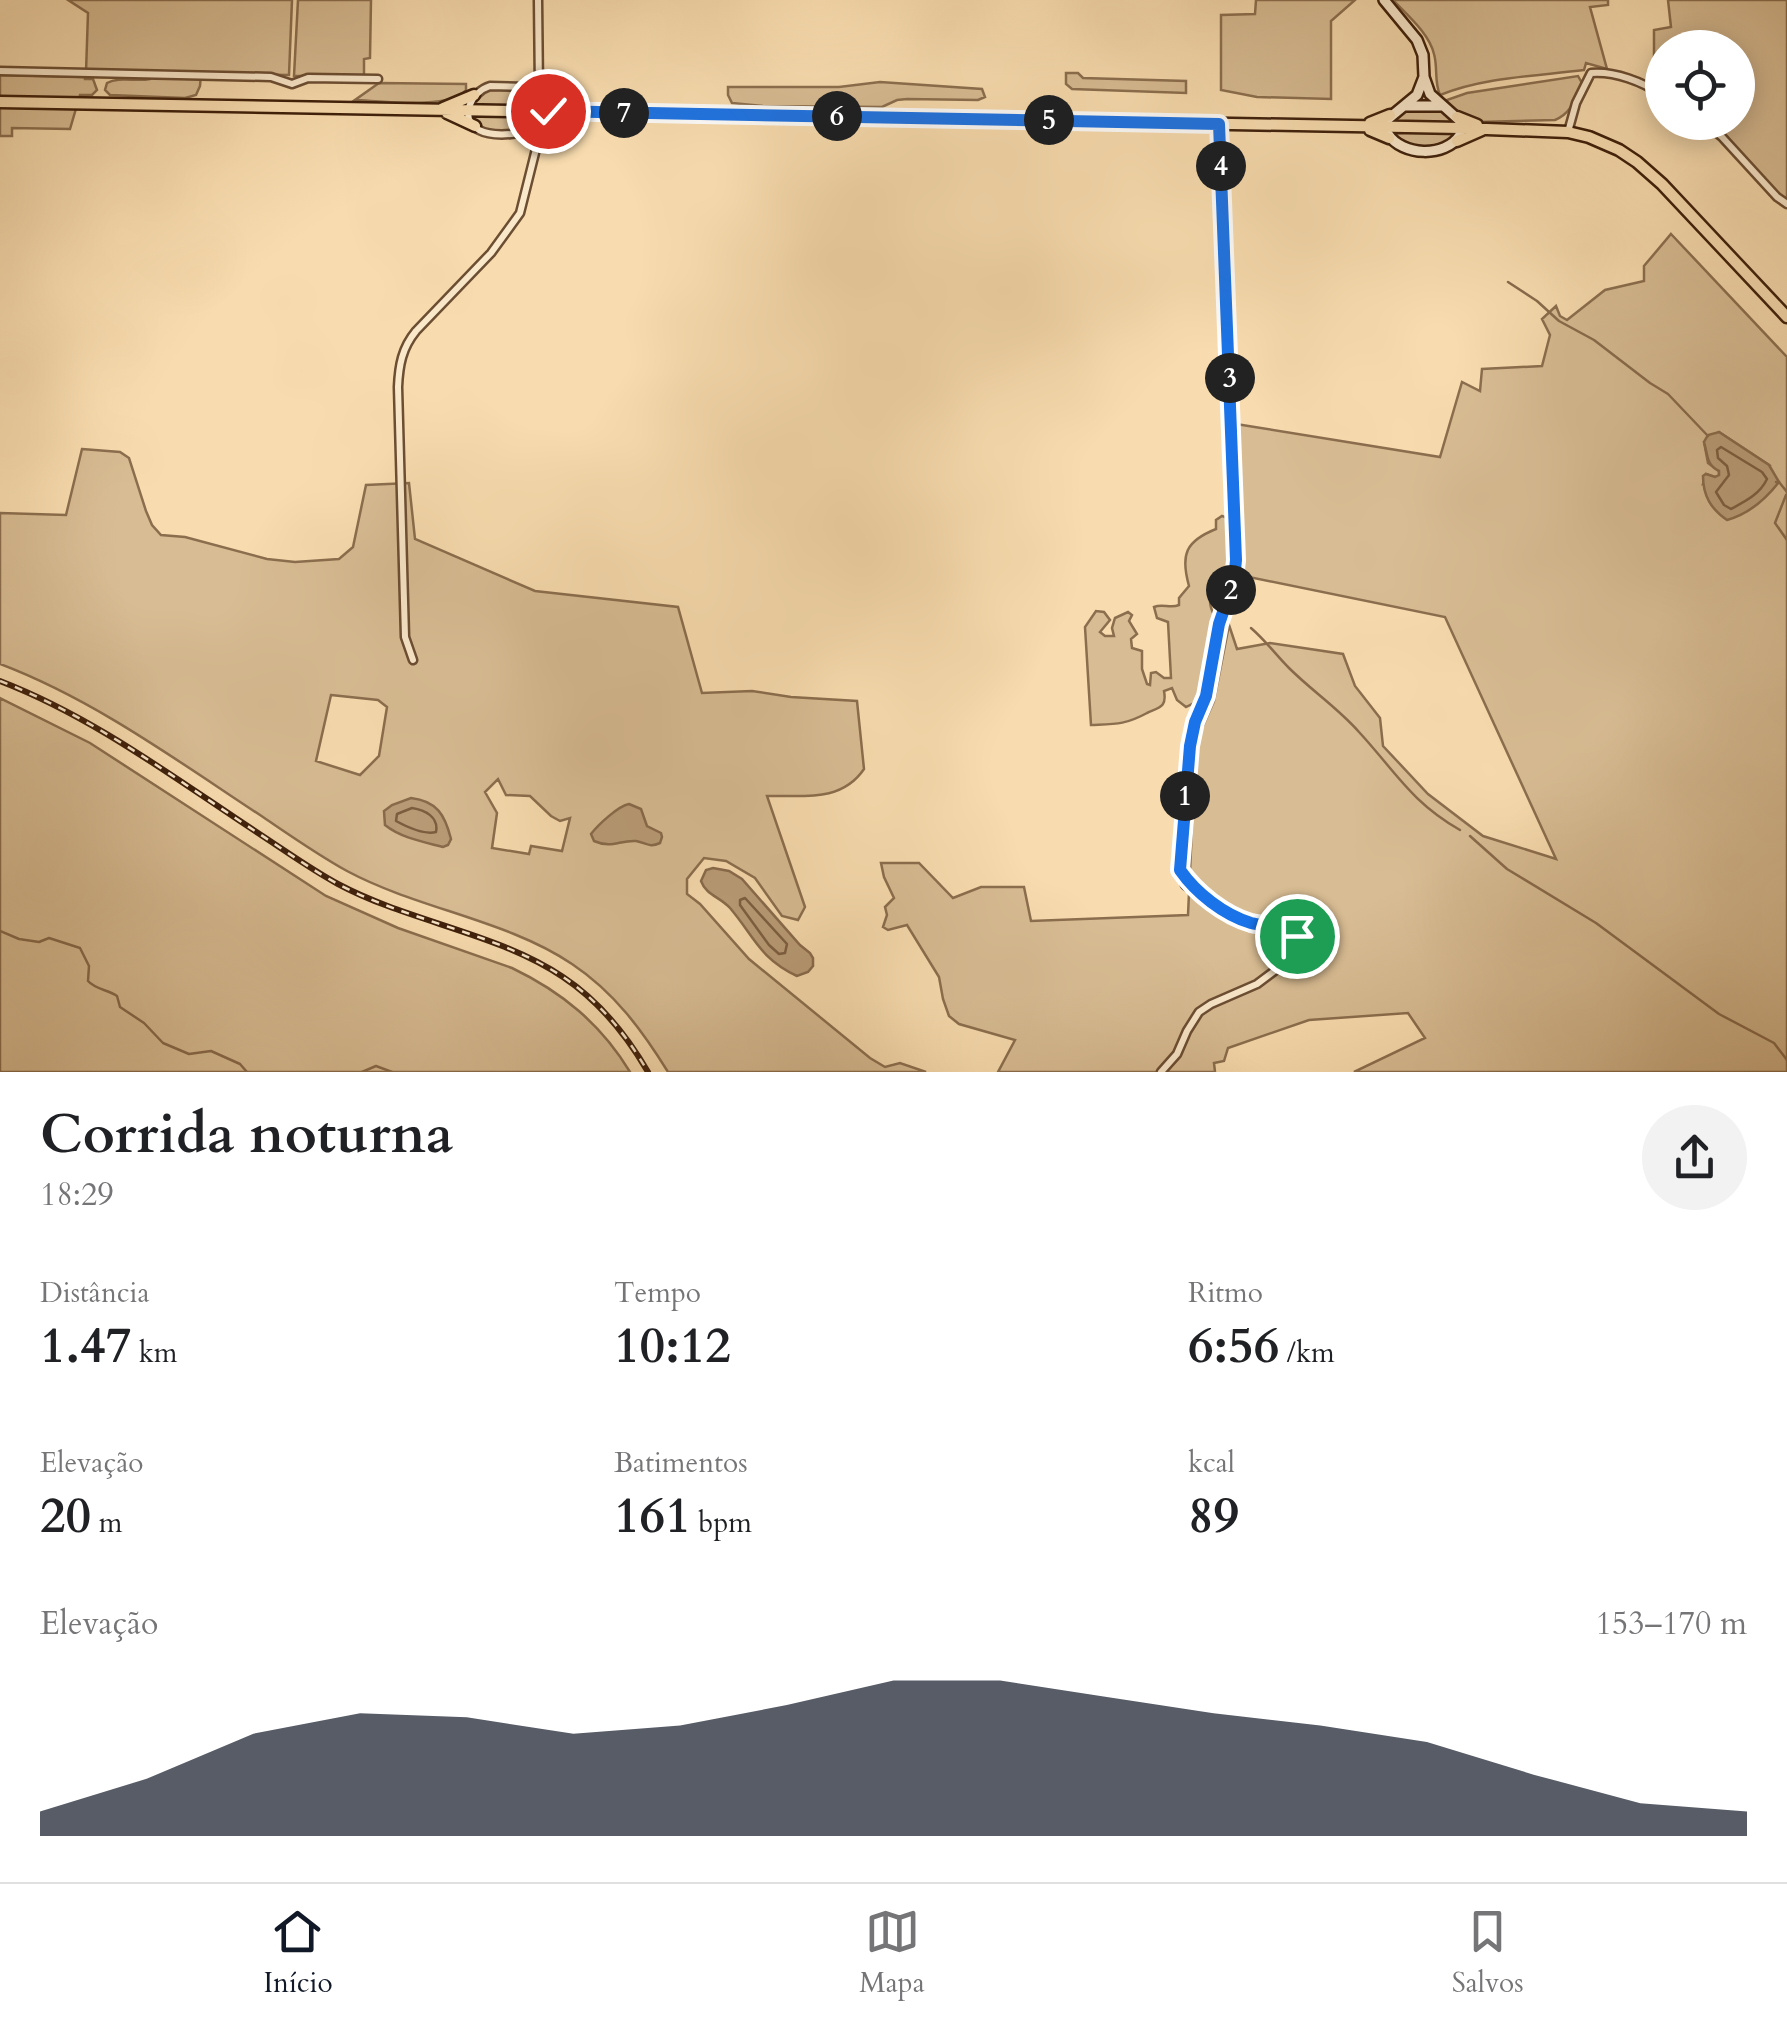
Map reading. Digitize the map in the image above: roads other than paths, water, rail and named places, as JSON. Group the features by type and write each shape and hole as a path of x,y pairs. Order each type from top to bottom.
{"main road":[{"path":"1384,0 1417,40 1430,94 1459,122 1457,141"},
{"path":"1388,126 1417,95 1424,77"},
{"path":"541,93 574,112"},
{"path":"437,110 474,94"},
{"path":"0,102 1360,126 1459,122 1488,128 1568,132 1610,145 1637,162 1787,317"},
{"path":"1404,106 1444,106"},
{"path":"437,110 475,126"},
{"path":"538,129 574,112"},
{"path":"1388,126 1400,146 1417,150 1442,149 1488,128"}],"street":[{"path":"413,660 405,637 398,387 401,357 408,341 491,253 520,213 538,129 548,111 541,93 538,0"},
{"path":"0,71 271,78 292,84 308,78 378,79"},
{"path":"1568,132 1590,73 1603,72 1645,85"},
{"path":"538,129 522,134 480,130 469,110 474,94 490,86 526,87 541,93"},
{"path":"1162,1072 1177,1054 1199,1012 1257,984 1300,946 1292,931 1240,919 1185,886 1180,870 1190,746 1206,696 1236,560 1219,124"},
{"path":"1726,140 1787,204"}],"water":[{"path":"1719,432 1769,465 1779,482 1756,506 1727,520 1709,501 1703,483 1706,474 1719,475 1710,463 1704,442 1708,435"},
{"path":"411,798 427,802 439,811 451,839 448,845 413,839 385,825 384,811"},
{"path":"629,804 641,809 647,826 661,833 660,843 594,841 591,834 598,826"},
{"path":"713,868 742,879 810,953 813,966 808,972 797,976 774,962 730,908 706,890 701,881 706,870"}],"waterway":[{"path":"1508,282 1668,394 1708,436"},
{"path":"1776,482 1787,492"},
{"path":"1786,495 1775,523 1787,540"},
{"path":"1251,628 1351,723 1416,797 1460,830"},
{"path":"1470,836 1507,869 1596,923 1719,1014 1774,1043 1787,1060"},
{"path":"0,931 19,939 39,942 49,938 80,948 89,966 88,981 117,996 120,1007 144,1023 163,1043 189,1054 211,1051 240,1064 247,1072"},
{"path":"362,1072 376,1066 392,1072"}],"railway":[{"path":"0,681 102,731 338,884 510,949 563,977 611,1019 648,1072"}]}
